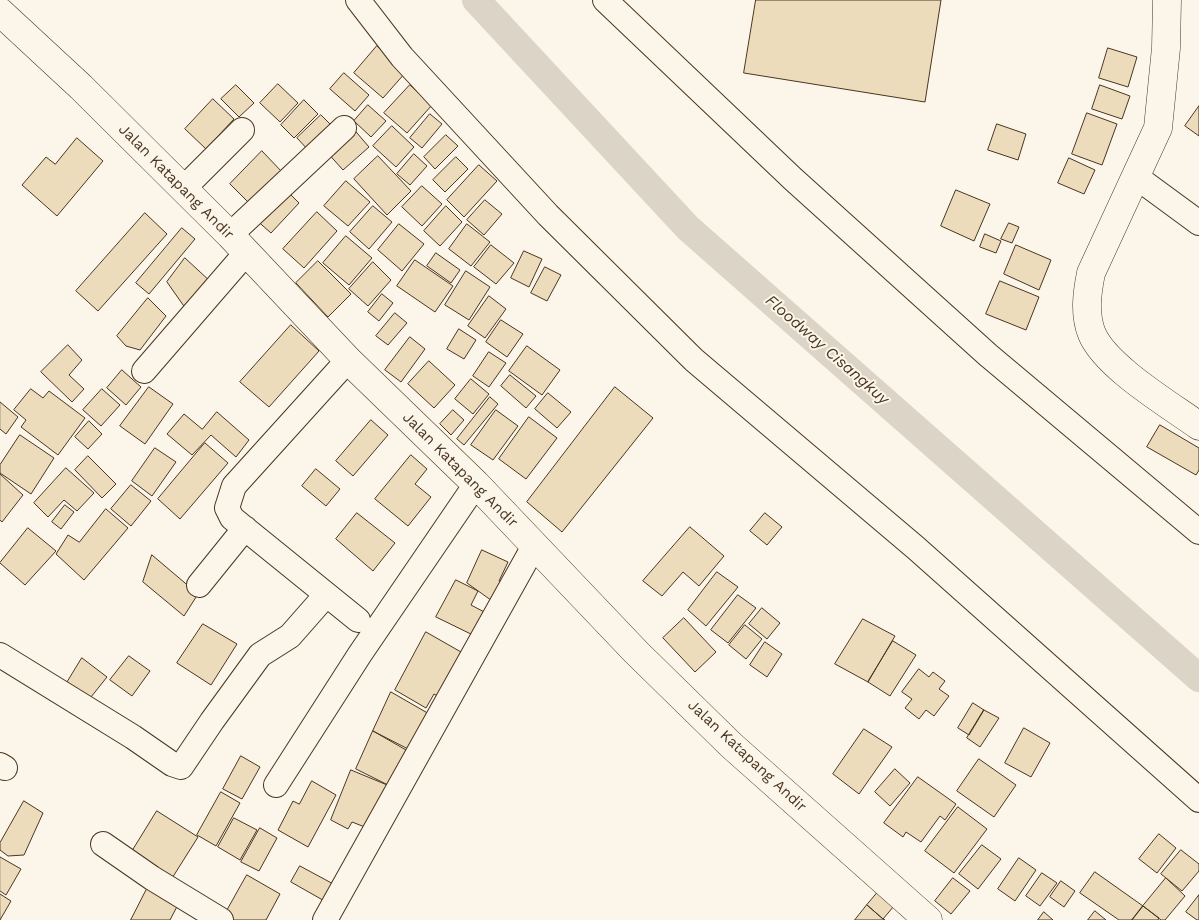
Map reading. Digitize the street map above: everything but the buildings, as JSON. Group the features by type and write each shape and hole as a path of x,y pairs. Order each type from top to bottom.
{"street":[{"path":"358,0 402,57 548,215 694,360 916,548 1199,800"},
{"path":"605,0 793,179 980,348 1199,532"},
{"path":"1167,0 1166,48 1158,128 1091,273 1086,296 1092,334 1120,368 1199,426"},
{"name":"Jalan Katapang Andir","path":"0,12 81,87 238,244 348,360 476,484 636,652 731,745 922,918"},
{"path":"144,371 238,244 344,128"},
{"path":"182,189 242,130"},
{"path":"1135,176 1199,223"},
{"path":"348,360 234,486 227,508 232,518 358,620"},
{"path":"276,786 360,654 476,484"},
{"path":"199,585 245,528"},
{"path":"325,920 534,546"},
{"path":"0,655 133,737 172,764 181,767 212,720 260,655 290,636 326,595"},
{"path":"103,844 152,878 221,920"}],"waterway":[{"name":"Floodway Cisangkuy","path":"476,0 688,228 1199,678"}]}
